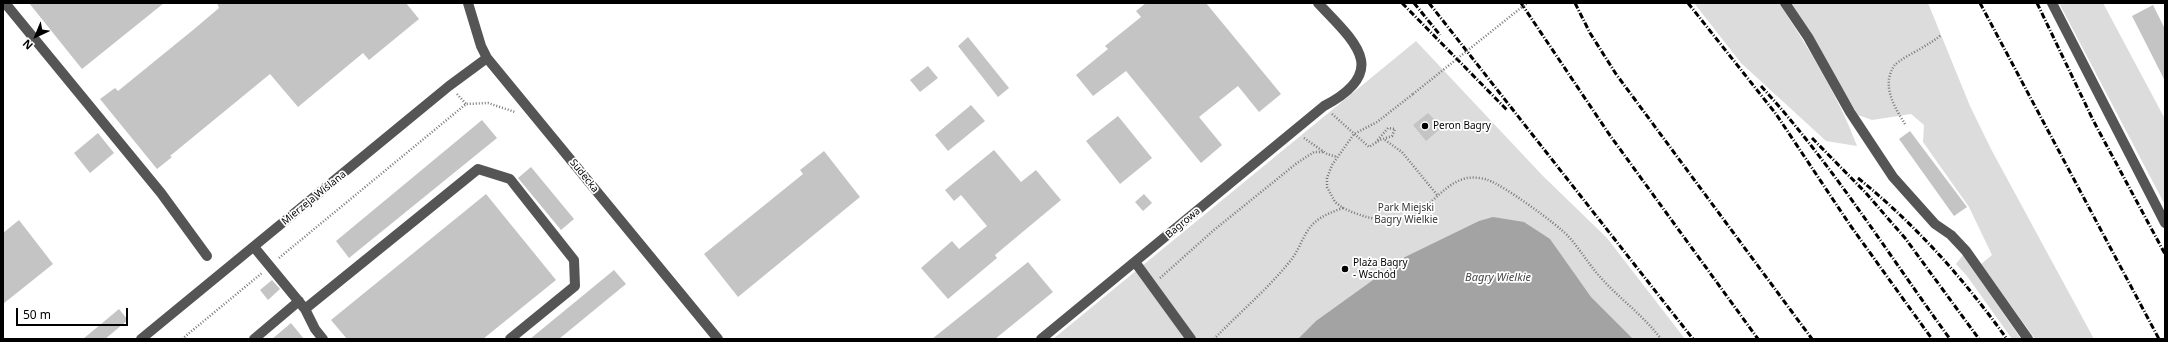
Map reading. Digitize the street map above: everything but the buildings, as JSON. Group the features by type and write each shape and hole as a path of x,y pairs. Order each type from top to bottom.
{"street":[{"path":"5,3 161,193 207,256"},
{"name":"Sudecka","path":"468,3 481,46 487,58 718,339"},
{"name":"Bagrowa","path":"1041,339 1324,106 1341,97 1352,86 1363,66 1363,60 1353,41 1318,3"},
{"path":"1785,3 1823,64 1854,118 1893,177 1935,224 1951,235 1966,251 2028,339"},
{"path":"2052,3 2165,223"},
{"name":"Mierzeja Wiślana","path":"141,339 450,86 487,58"},
{"path":"254,339 302,305 478,169 510,179 574,260 575,286 510,339"},
{"path":"254,247 302,305 315,329 323,339"},
{"path":"1135,262 1191,339"}],"path":[{"path":"1527,3 1377,122 1354,134 1328,171 1327,187 1335,202 1342,208 1367,218 1384,221 1404,217 1422,210 1449,186 1463,179 1478,178 1496,184 1567,235 1601,278 1620,297 1635,309 1661,339"},
{"path":"1905,124 1891,101 1889,82 1894,66 1933,42 1941,35"},
{"path":"182,339 466,104 488,103 517,113"},
{"path":"1324,106 1369,147 1376,142 1388,128 1395,128 1392,136 1385,140 1376,142"},
{"path":"1293,132 1323,152 1337,157"},
{"path":"1385,140 1402,152 1438,196"},
{"path":"1152,285 1214,230 1297,163 1314,152 1323,152"},
{"path":"1214,339 1292,260 1314,223 1331,212 1342,208"}],"green space":[{"path":"1694,3 1779,3 1832,90 1857,146 1826,141 1741,63"},
{"path":"1791,3 1928,3 1970,106 1991,149 2094,339 2035,339 1981,264 1992,255 1969,207 1923,142 1924,125 1911,114 1872,120 1858,115"},
{"path":"2059,3 2103,3 2165,119 2165,205"},
{"name":"Park Miejski Bagry Wielkie","path":"1416,41 1542,175 1607,238 1685,339 1053,339"},
{"path":"1963,255 2021,339 2012,339 1967,276 1956,264"}],"water":[{"name":"Bagry Wielkie","path":"1493,217 1524,222 1550,239 1591,297 1633,339 1298,339 1316,321 1405,257 1479,221"}],"railway":[{"path":"1402,3 1507,110"},
{"path":"1414,3 1440,35"},
{"path":"1429,3 1693,339"},
{"path":"1521,3 1609,134 1758,339"},
{"path":"1575,3 1590,33 1616,74 1812,339"},
{"path":"1688,3 1776,114 1850,225 1932,339"},
{"path":"1980,3 2159,339"},
{"path":"2037,3 2094,122 2165,254"},
{"path":"1761,86 1812,146 1836,178 1950,339"},
{"path":"1812,138 1865,192 1905,238 1979,339"},
{"path":"1858,178 1880,196 1920,234 1956,274 2007,339"}],"place":[{"name":"Peron Bagry","path":"1425,126"},
{"name":"Plaża Bagry - Wschód","path":"1345,269"}]}
